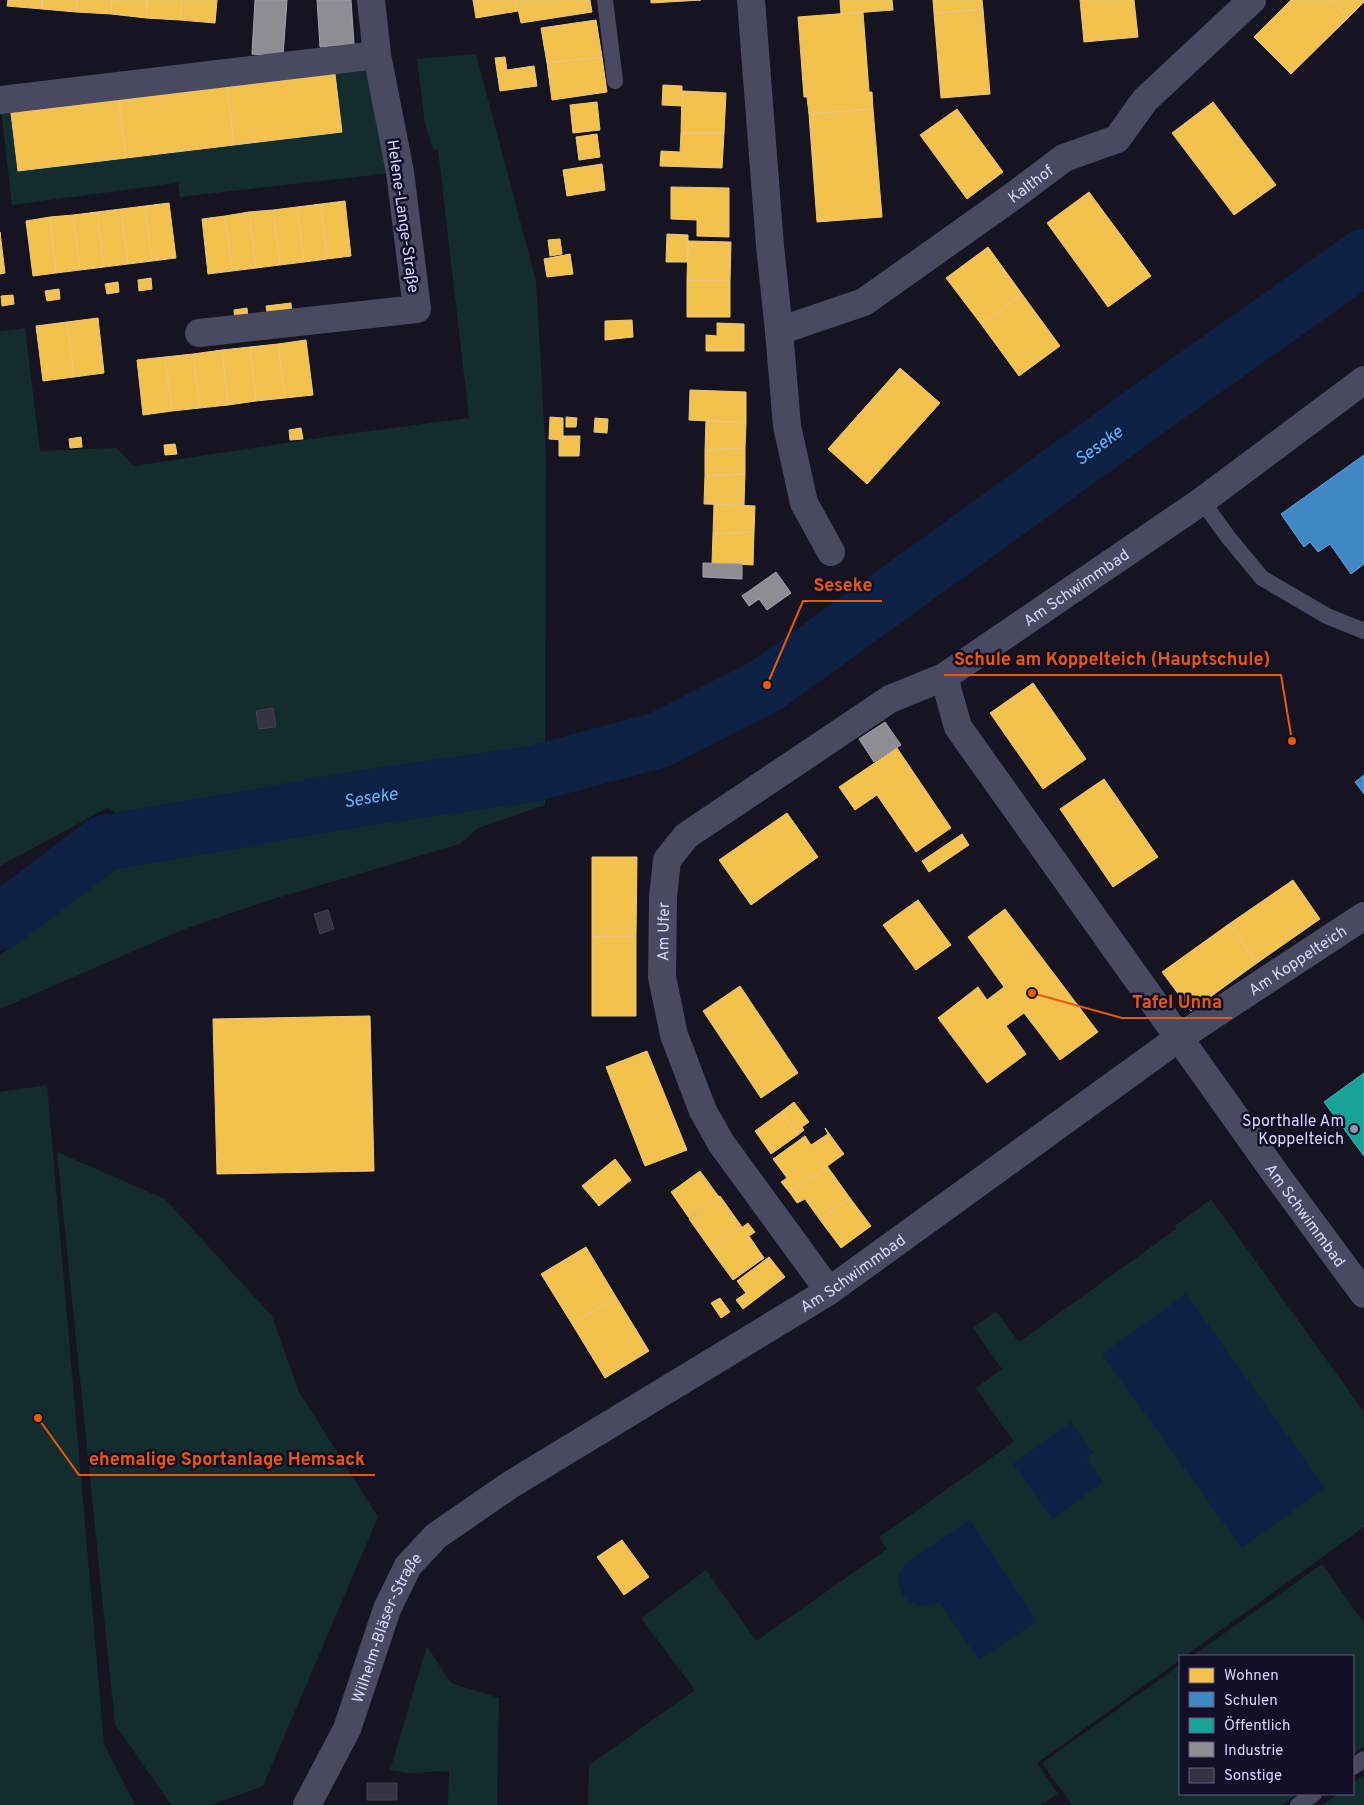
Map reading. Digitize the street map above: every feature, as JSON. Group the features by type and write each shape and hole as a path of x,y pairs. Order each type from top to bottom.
{"street":[{"name":"Helene-Lange-Straße","path":"199,333 417,309 400,172 377,55 371,0"},
{"path":"751,0 770,246 787,426 804,503 831,552"},
{"name":"Kalthof","path":"779,331 864,302 1064,158 1117,139 1145,100 1252,0"},
{"path":"0,100 377,55"},
{"name":"Am Schwimmbad","path":"1364,380 1202,501 944,677 958,728 1180,1037 1275,1173 1364,1294"},
{"name":"Am Ufer","path":"829,1291 721,1143 703,1111 678,1044 662,977 663,897 667,860 686,836 890,699 944,677"},
{"name":"Am Koppelteich","path":"1180,1037 1364,916"},
{"name":"Am Schwimmbad","path":"510,1486 829,1291 1180,1037"},
{"name":"Wilhelm-Bläser-Straße","path":"307,1805 347,1729 387,1609 408,1566 436,1536 510,1486"}],"lane":[{"path":"605,0 615,82"},
{"path":"1202,501 1228,537 1262,578 1326,616 1364,631"},
{"path":"1298,1805 1313,1795"}],"green space":[{"path":"476,54 536,281 546,457 545,805 478,828 460,844 267,901 182,930 0,1009 0,955 127,861 179,851 107,808 0,866 0,331 25,328 40,451 117,448 134,466 339,435 469,418 438,150 433,149 425,124 417,59"},
{"path":"377,55 400,172 180,197 178,183 12,205 0,100"},
{"path":"47,1085 104,1744 135,1805 0,1805 0,1092"},
{"path":"57,1152 165,1199 272,1316 299,1392 378,1517 263,1786 211,1805 171,1805 115,1724"},
{"path":"1211,1199 1364,1412 1364,1527 1186,1655 1179,1655 1179,1661 1037,1763 1058,1794 1040,1805 588,1805 589,1765 695,1690 641,1618 706,1570 756,1641 887,1549 879,1537 1014,1442 976,1388 1002,1369 973,1328 996,1311 1019,1342 1176,1229 1175,1226"},
{"path":"1322,1564 1364,1623 1364,1746 1354,1753 1354,1655 1193,1655"},
{"path":"427,1646 451,1683 499,1698 497,1805 448,1805 449,1771 408,1773 390,1770"},
{"path":"1179,1666 1179,1795 1297,1795 1282,1805 1072,1805 1042,1763"},
{"path":"1364,1775 1364,1805 1323,1805 1337,1795 1354,1795 1354,1782"}],"water":[{"path":"1186,1294 1325,1488 1242,1548 1102,1354"},
{"path":"1071,1422 1093,1453 1086,1458 1103,1482 1053,1519 1013,1464"},
{"path":"970,1520 1037,1621 979,1660 939,1602 919,1605 911,1602 904,1596 899,1580 901,1570 908,1561"}],"building: Wohnen":[{"path":"8,0 42,0 42,9 7,6"},
{"path":"42,0 77,0 76,12 42,9"},
{"path":"77,0 112,0 111,14 76,12"},
{"path":"112,0 147,0 146,18 111,14"},
{"path":"147,0 182,0 180,20 146,18"},
{"path":"182,0 217,0 215,23 180,20"},
{"path":"473,0 516,0 518,11 476,18"},
{"path":"516,0 590,0 592,12 521,23"},
{"path":"651,0 701,0 651,3"},
{"path":"840,0 892,0 893,10 841,14"},
{"path":"933,0 982,0 983,9 934,13"},
{"path":"1080,0 1134,0 1138,37 1084,42"},
{"path":"1291,0 1331,0 1348,18 1291,74 1254,37"},
{"path":"1331,0 1364,0 1364,2 1348,18"},
{"path":"983,9 990,94 941,98 934,13"},
{"path":"863,12 869,92 872,92 873,109 809,114 807,97 804,97 798,17"},
{"path":"596,20 602,57 547,63 541,28"},
{"path":"505,57 507,70 534,66 537,86 500,91 495,58"},
{"path":"602,57 607,92 552,100 547,63"},
{"path":"335,74 342,132 234,145 227,87"},
{"path":"663,85 682,86 682,106 662,105"},
{"path":"227,87 234,145 126,158 119,100"},
{"path":"682,91 726,93 724,133 681,133"},
{"path":"119,100 126,158 18,171 11,113"},
{"path":"597,102 600,130 573,133 570,105"},
{"path":"1213,102 1276,185 1234,215 1172,133"},
{"path":"873,109 882,217 817,222 809,114"},
{"path":"957,109 1003,172 967,199 920,135"},
{"path":"681,133 724,133 722,168 660,166 661,151 680,152"},
{"path":"597,134 600,157 579,160 576,137"},
{"path":"602,164 605,190 567,196 563,170"},
{"path":"671,187 729,188 729,237 697,236 697,220 671,219"},
{"path":"1089,192 1151,276 1108,307 1047,223"},
{"path":"345,201 351,256 327,259 321,204"},
{"path":"169,203 176,258 152,261 145,206"},
{"path":"321,204 327,259 304,262 297,207"},
{"path":"145,206 152,261 128,264 121,209"},
{"path":"297,207 304,262 280,265 273,210"},
{"path":"121,209 128,264 104,267 97,212"},
{"path":"273,210 280,265 256,268 249,212"},
{"path":"97,212 104,267 80,270 73,215"},
{"path":"249,212 256,268 232,271 225,216"},
{"path":"73,215 80,270 56,273 50,217"},
{"path":"225,216 232,271 208,274 202,219"},
{"path":"50,217 56,273 33,276 26,221"},
{"path":"0,232 5,273 0,274"},
{"path":"667,234 688,235 688,262 666,262"},
{"path":"560,239 562,254 550,256 548,240"},
{"path":"688,241 731,242 730,281 687,280"},
{"path":"988,247 1022,294 981,324 946,278"},
{"path":"570,254 573,274 547,277 544,259"},
{"path":"151,278 152,289 139,291 138,280"},
{"path":"687,280 730,281 730,317 687,317"},
{"path":"118,282 119,292 107,294 105,284"},
{"path":"59,289 60,299 47,301 45,291"},
{"path":"1022,294 1060,346 1019,376 981,324"},
{"path":"13,295 14,304 2,306 1,296"},
{"path":"291,303 292,315 268,318 266,306"},
{"path":"247,308 248,319 235,322 234,310"},
{"path":"98,318 104,373 74,377 67,322"},
{"path":"632,320 633,337 605,340 605,321"},
{"path":"67,322 74,377 43,381 36,326"},
{"path":"717,323 744,324 744,351 706,351 706,335 717,336"},
{"path":"306,340 313,395 285,398 278,344"},
{"path":"278,344 285,398 256,401 250,347"},
{"path":"250,347 256,401 228,405 222,350"},
{"path":"222,350 228,405 200,408 193,354"},
{"path":"193,354 200,408 172,411 165,357"},
{"path":"165,357 172,411 143,415 137,360"},
{"path":"900,368 940,403 867,484 828,449"},
{"path":"690,390 746,392 746,423 689,420"},
{"path":"550,417 563,418 563,440 549,439"},
{"path":"566,417 577,418 576,427 566,427"},
{"path":"595,418 608,419 607,433 594,432"},
{"path":"706,420 746,423 745,448 705,450"},
{"path":"301,428 303,439 290,440 289,430"},
{"path":"563,436 580,436 579,456 559,456 559,440 563,440"},
{"path":"81,437 82,447 70,448 69,439"},
{"path":"175,444 177,454 165,455 164,445"},
{"path":"745,448 745,474 705,476 705,450"},
{"path":"745,474 744,505 704,504 705,476"},
{"path":"714,504 755,506 754,532 713,534"},
{"path":"754,532 753,565 712,563 713,534"},
{"path":"1033,683 1086,759 1043,789 990,713"},
{"path":"897,748 951,828 916,852 877,795 855,810 839,787"},
{"path":"1104,779 1158,857 1113,887 1060,809"},
{"path":"787,813 818,857 751,905 719,860"},
{"path":"962,834 969,845 929,872 922,861"},
{"path":"592,857 637,857 636,936 592,937"},
{"path":"1293,880 1320,919 1257,963 1229,924"},
{"path":"918,900 951,945 916,970 883,925"},
{"path":"1005,909 1098,1032 1060,1060 1024,1013 1006,1026 1026,1054 987,1083 938,1018 978,987 987,1000 1004,987 968,937"},
{"path":"1229,924 1257,963 1191,1011 1162,972"},
{"path":"636,936 636,1016 592,1016 592,937"},
{"path":"740,986 798,1073 761,1098 703,1011"},
{"path":"370,1016 374,1171 217,1174 213,1019"},
{"path":"647,1051 687,1150 645,1166 606,1067"},
{"path":"794,1102 809,1122 802,1127 804,1130 798,1135 781,1112"},
{"path":"781,1112 798,1135 771,1154 755,1131"},
{"path":"825,1128 844,1154 790,1193 781,1182 787,1178 773,1159 805,1136 811,1145 828,1134"},
{"path":"615,1159 631,1180 599,1206 582,1186"},
{"path":"827,1166 850,1198 820,1220 805,1199 797,1203 790,1193"},
{"path":"700,1171 719,1197 689,1218 671,1192"},
{"path":"720,1196 742,1227 711,1250 689,1219"},
{"path":"850,1198 871,1226 841,1248 820,1220"},
{"path":"748,1223 755,1232 749,1236 764,1258 733,1280 711,1250"},
{"path":"586,1247 616,1297 572,1324 541,1274"},
{"path":"769,1257 785,1277 743,1309 736,1300 746,1293 737,1281"},
{"path":"616,1297 649,1351 605,1378 572,1324"},
{"path":"720,1298 730,1312 721,1318 711,1303"},
{"path":"622,1540 649,1577 624,1595 597,1557"}],"building: Schulen":[{"path":"1364,455 1364,564 1351,574 1330,544 1318,552 1310,542 1304,547 1281,514"},
{"path":"1364,775 1364,794 1355,782"}],"building: Öffentlich":[{"name":"Sporthalle Am Koppelteich","path":"1364,1073 1364,1156 1324,1102"}],"building: Industrie":[{"path":"255,0 287,0 283,56 252,54"},
{"path":"317,0 351,0 354,44 320,47"},
{"path":"703,563 742,564 742,579 703,577"},
{"path":"776,572 791,593 767,610 759,599 749,606 742,596"},
{"path":"885,722 901,745 874,762 859,739"}],"building: Sonstige":[{"path":"273,708 276,727 259,729 256,711"},
{"path":"328,910 334,929 320,934 314,914"},
{"path":"367,1783 397,1783 397,1800 367,1800"}],"waterway":[{"name":"Seseke","path":"0,922 104,843 371,797 532,774 659,740 767,685 1167,396 1364,257"}],"place":[{"name":"Seseke","path":"767,685"},
{"name":"Schule am Koppelteich (Hauptschule)","path":"1292,741"},
{"name":"Tafel Unna","path":"1032,993"},
{"name":"Sporthalle Am Koppelteich","path":"1354,1129"},
{"name":"ehemalige Sportanlage Hemsack","path":"38,1418"}]}
